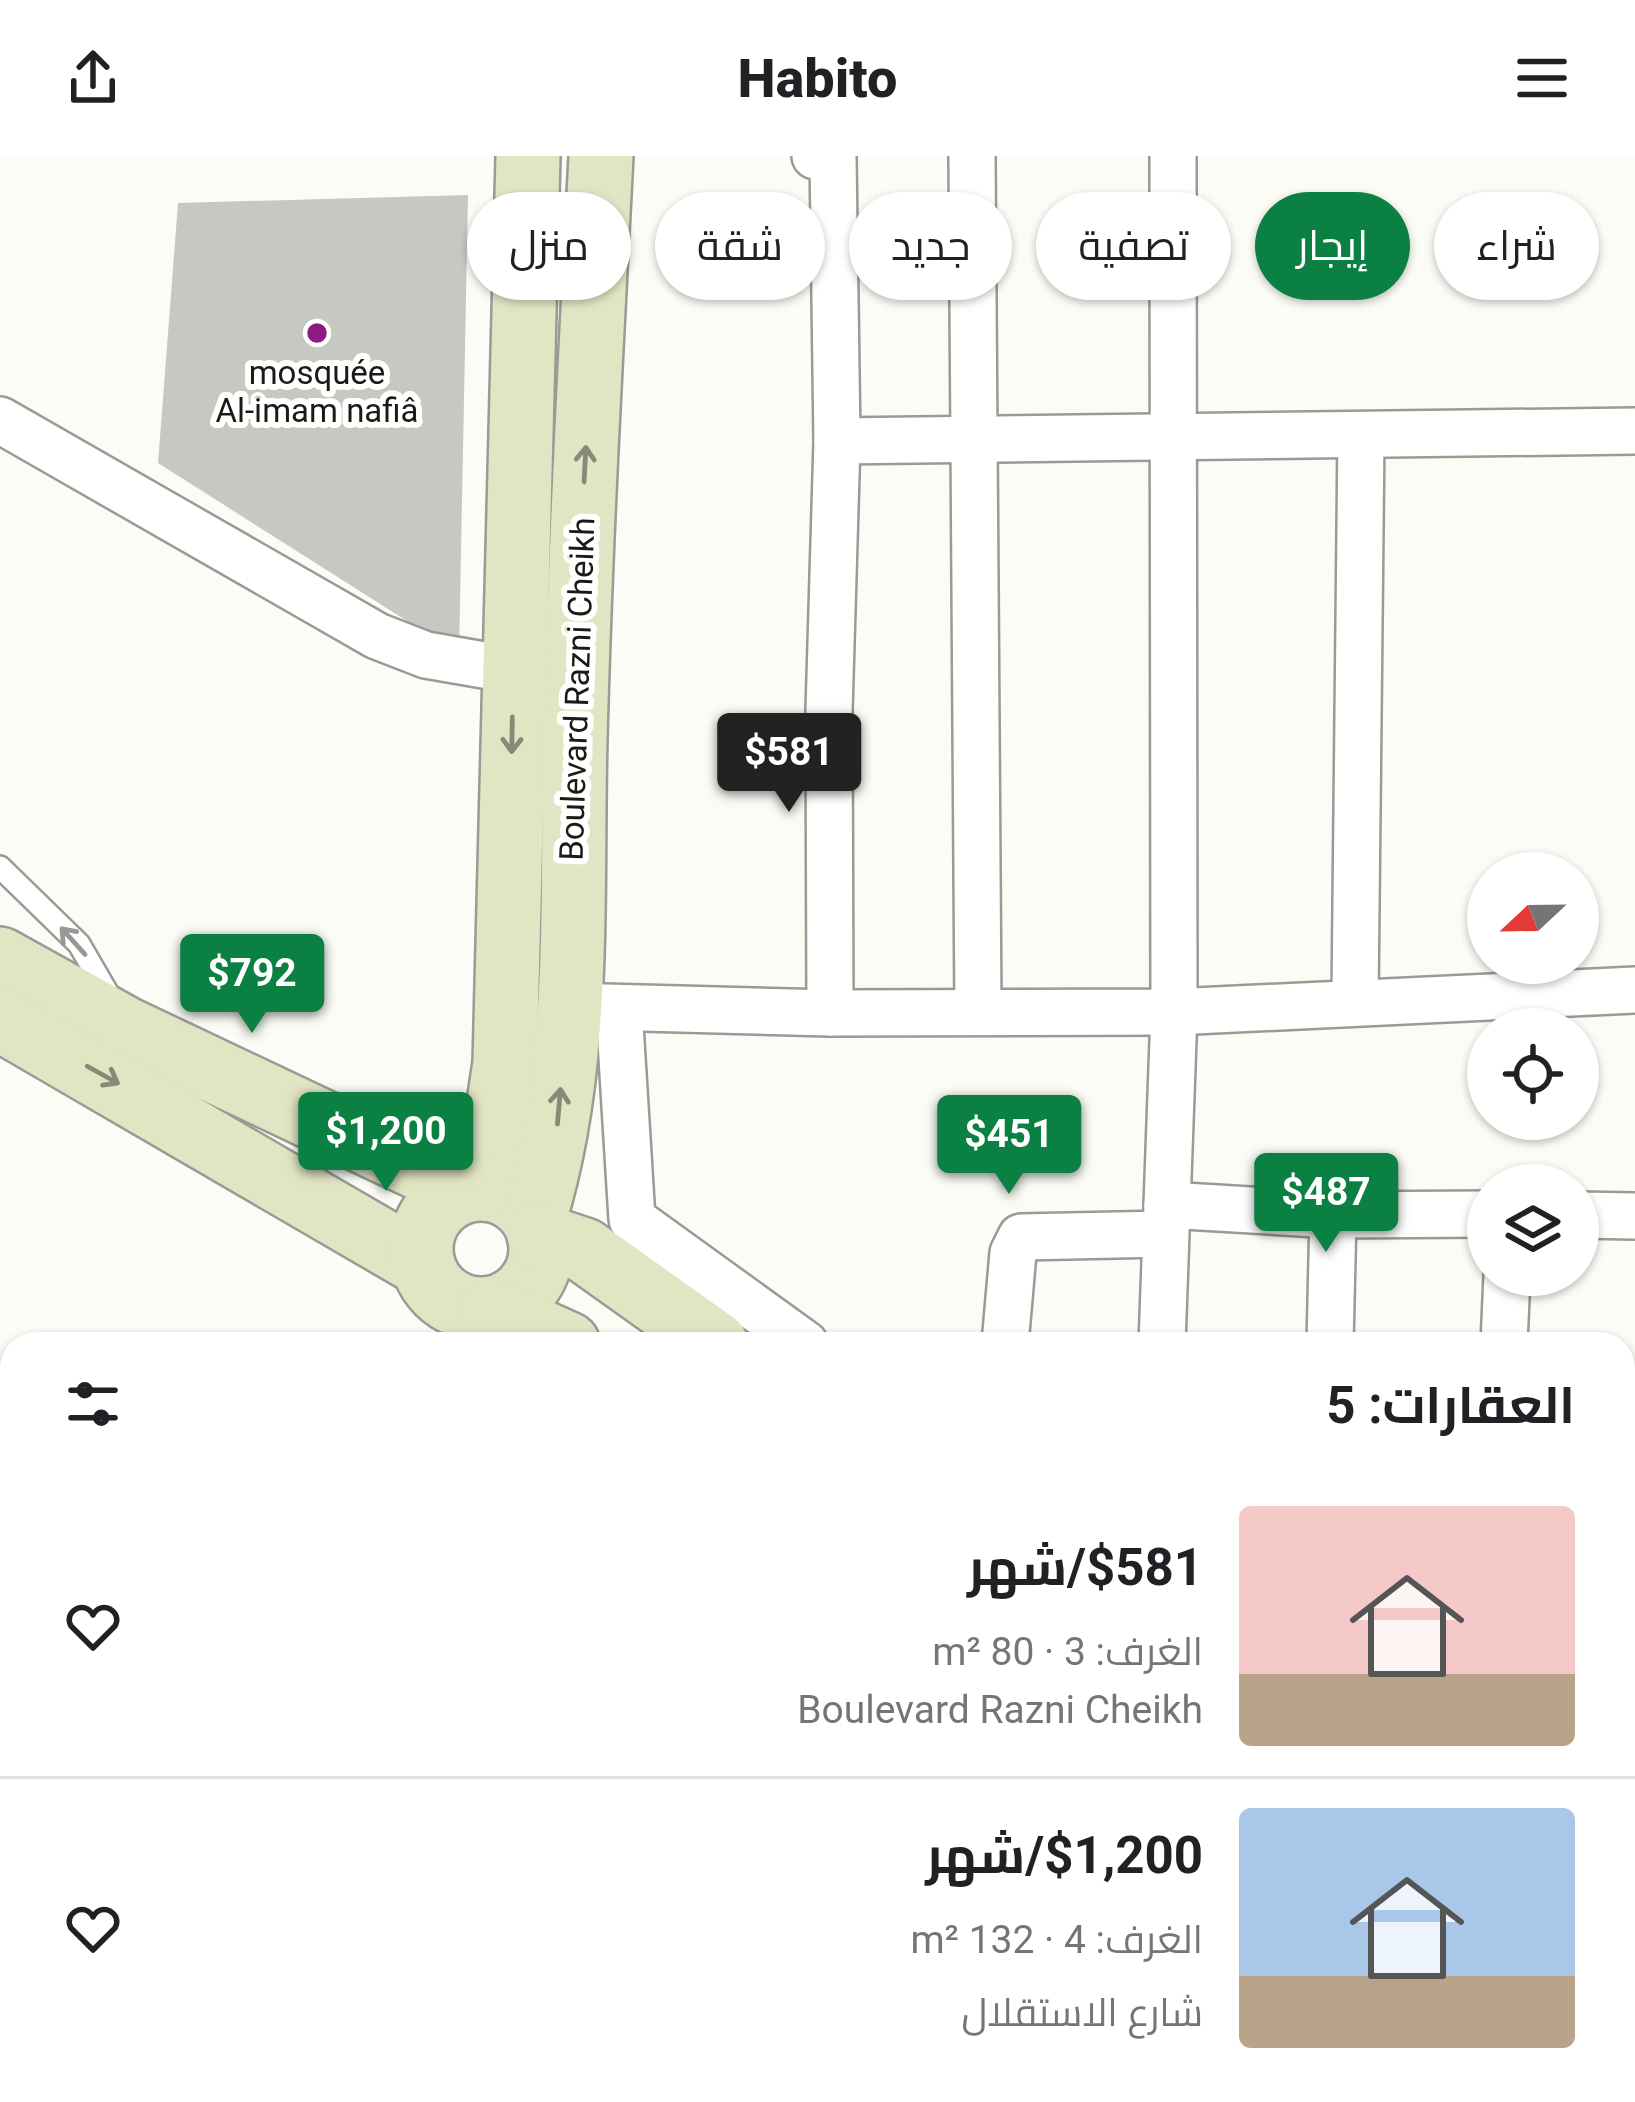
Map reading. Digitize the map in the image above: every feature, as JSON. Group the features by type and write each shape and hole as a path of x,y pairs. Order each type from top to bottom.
{"main road":[{"name":"Boulevard Razni Cheikh","path":"528,156 505,1063 540,1217"},
{"name":"Boulevard Razni Cheikh","path":"540,1217 594,1008 579,571 601,156"},
{"path":"0,959 126,1029 540,1217 699,1332"},
{"path":"0,1019 423,1265"},
{"path":"540,1217 434,1210 421,1246 432,1285 448,1299 490,1309 541,1332"},
{"path":"490,1309 520,1295 531,1283 542,1251 540,1217"}],"street":[{"path":"815,156 844,156"},
{"path":"830,1013 829,711 837,441 833,156"},
{"path":"972,156 978,1012"},
{"path":"1162,1332 1174,1012 1173,156"},
{"path":"0,420 377,636 426,655 513,670"},
{"path":"837,441 1635,431"},
{"path":"1355,999 1361,435"},
{"path":"780,1332 540,1217 594,1008 1174,1012 1355,999 1635,990"},
{"path":"1006,1332 1013,1253 1021,1237 1166,1220 1467,1214"},
{"path":"1330,1332 1333,1215"},
{"path":"1599,1215 1635,1216"},
{"path":"1505,1332 1507,1296"}],"lane":[{"path":"0,867 79,944 126,1029"}],"building":[{"name":"mosquée Al-imam nafiâ","path":"467,195 459,654 158,463 178,203"}],"place":[{"name":"mosquée Al-imam nafiâ","path":"317,333"}]}
